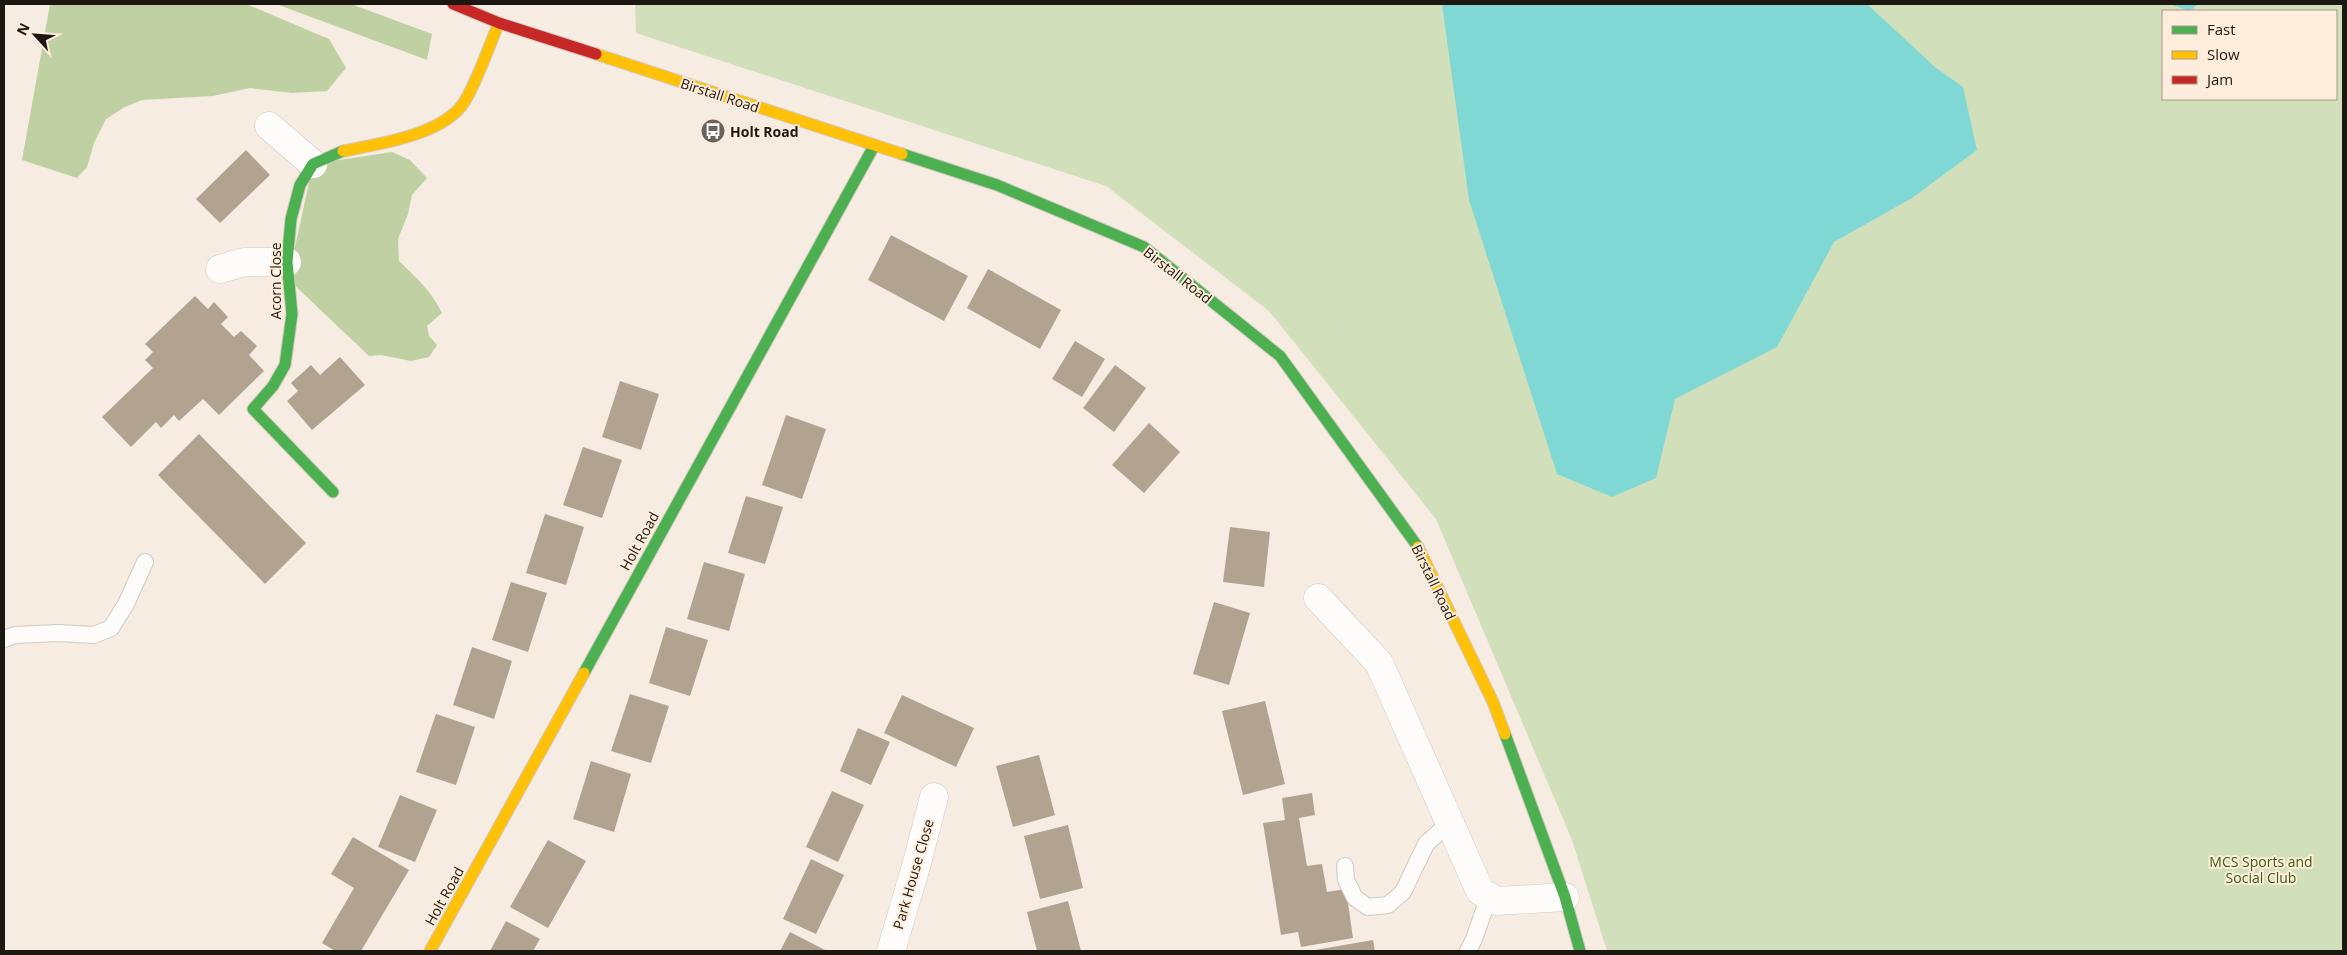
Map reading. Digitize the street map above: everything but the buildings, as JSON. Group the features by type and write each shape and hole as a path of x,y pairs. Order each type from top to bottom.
{"street":[{"name":"Birstall Road","path":"453,4 499,23 997,185 1144,247 1280,356 1414,539 1492,702 1565,898 1580,951"},
{"path":"268,126 313,164 335,153 395,141 442,122 464,102 499,23"},
{"name":"Holt Road","path":"430,951 874,146"},
{"name":"Acorn Close","path":"313,164 300,185 291,219 287,262 292,314 285,365 273,386 253,409 333,492"},
{"path":"220,269 244,262 287,262"},
{"path":"1318,598 1379,663 1480,891 1497,901 1565,898"},
{"name":"Park House Close","path":"891,951 918,863 934,798"}],"lane":[{"path":"4,639 14,635 94,635 111,628 126,604 145,562"},
{"path":"1345,866 1346,880 1355,898 1368,907 1388,905 1403,892 1426,844 1450,823"},
{"path":"1468,951 1474,940 1488,896"}],"path":[{"path":"1117,4 1156,44 1278,193 1343,329 1295,376"}],"green space":[{"path":"50,4 246,4 329,39 346,68 327,91 292,93 250,88 213,96 142,100 125,107 106,119 94,143 87,167 77,178 22,160"},
{"path":"276,4 351,4 432,34 427,60"},
{"name":"MCS Sports and Social Club","path":"635,4 2343,4 2343,951 1607,951 1572,840 1436,519 1269,311 1106,186 636,33"},
{"path":"392,152 410,160 427,178 412,195 408,214 398,239 399,261 428,292 442,313 427,326 429,336 437,345 429,357 411,361 381,355 369,356 288,279 313,164"}],"water":[{"path":"1442,4 1867,4 1935,67 1963,87 1977,150 1912,198 1834,242 1777,347 1675,399 1656,478 1612,497 1557,474 1469,200"},
{"path":"2170,4 2198,4 2191,10"}],"traffic: fast":[{"path":"584,673 874,146"},
{"path":"333,492 253,409 273,386 285,365 292,314 287,262 291,219 300,185 313,164 343,151"},
{"path":"902,154 997,185 1144,247 1280,356 1418,547"},
{"path":"1505,734 1565,897 1580,951"}],"traffic: slow":[{"path":"343,151 410,136 427,130 455,113 470,92 499,23"},
{"path":"596,54 902,154"},
{"path":"1418,547 1493,702 1505,734"},
{"path":"430,951 584,673"}],"traffic: jam":[{"path":"453,4 499,23 596,54"}],"place":[{"name":"Holt Road","path":"713,131"}]}
